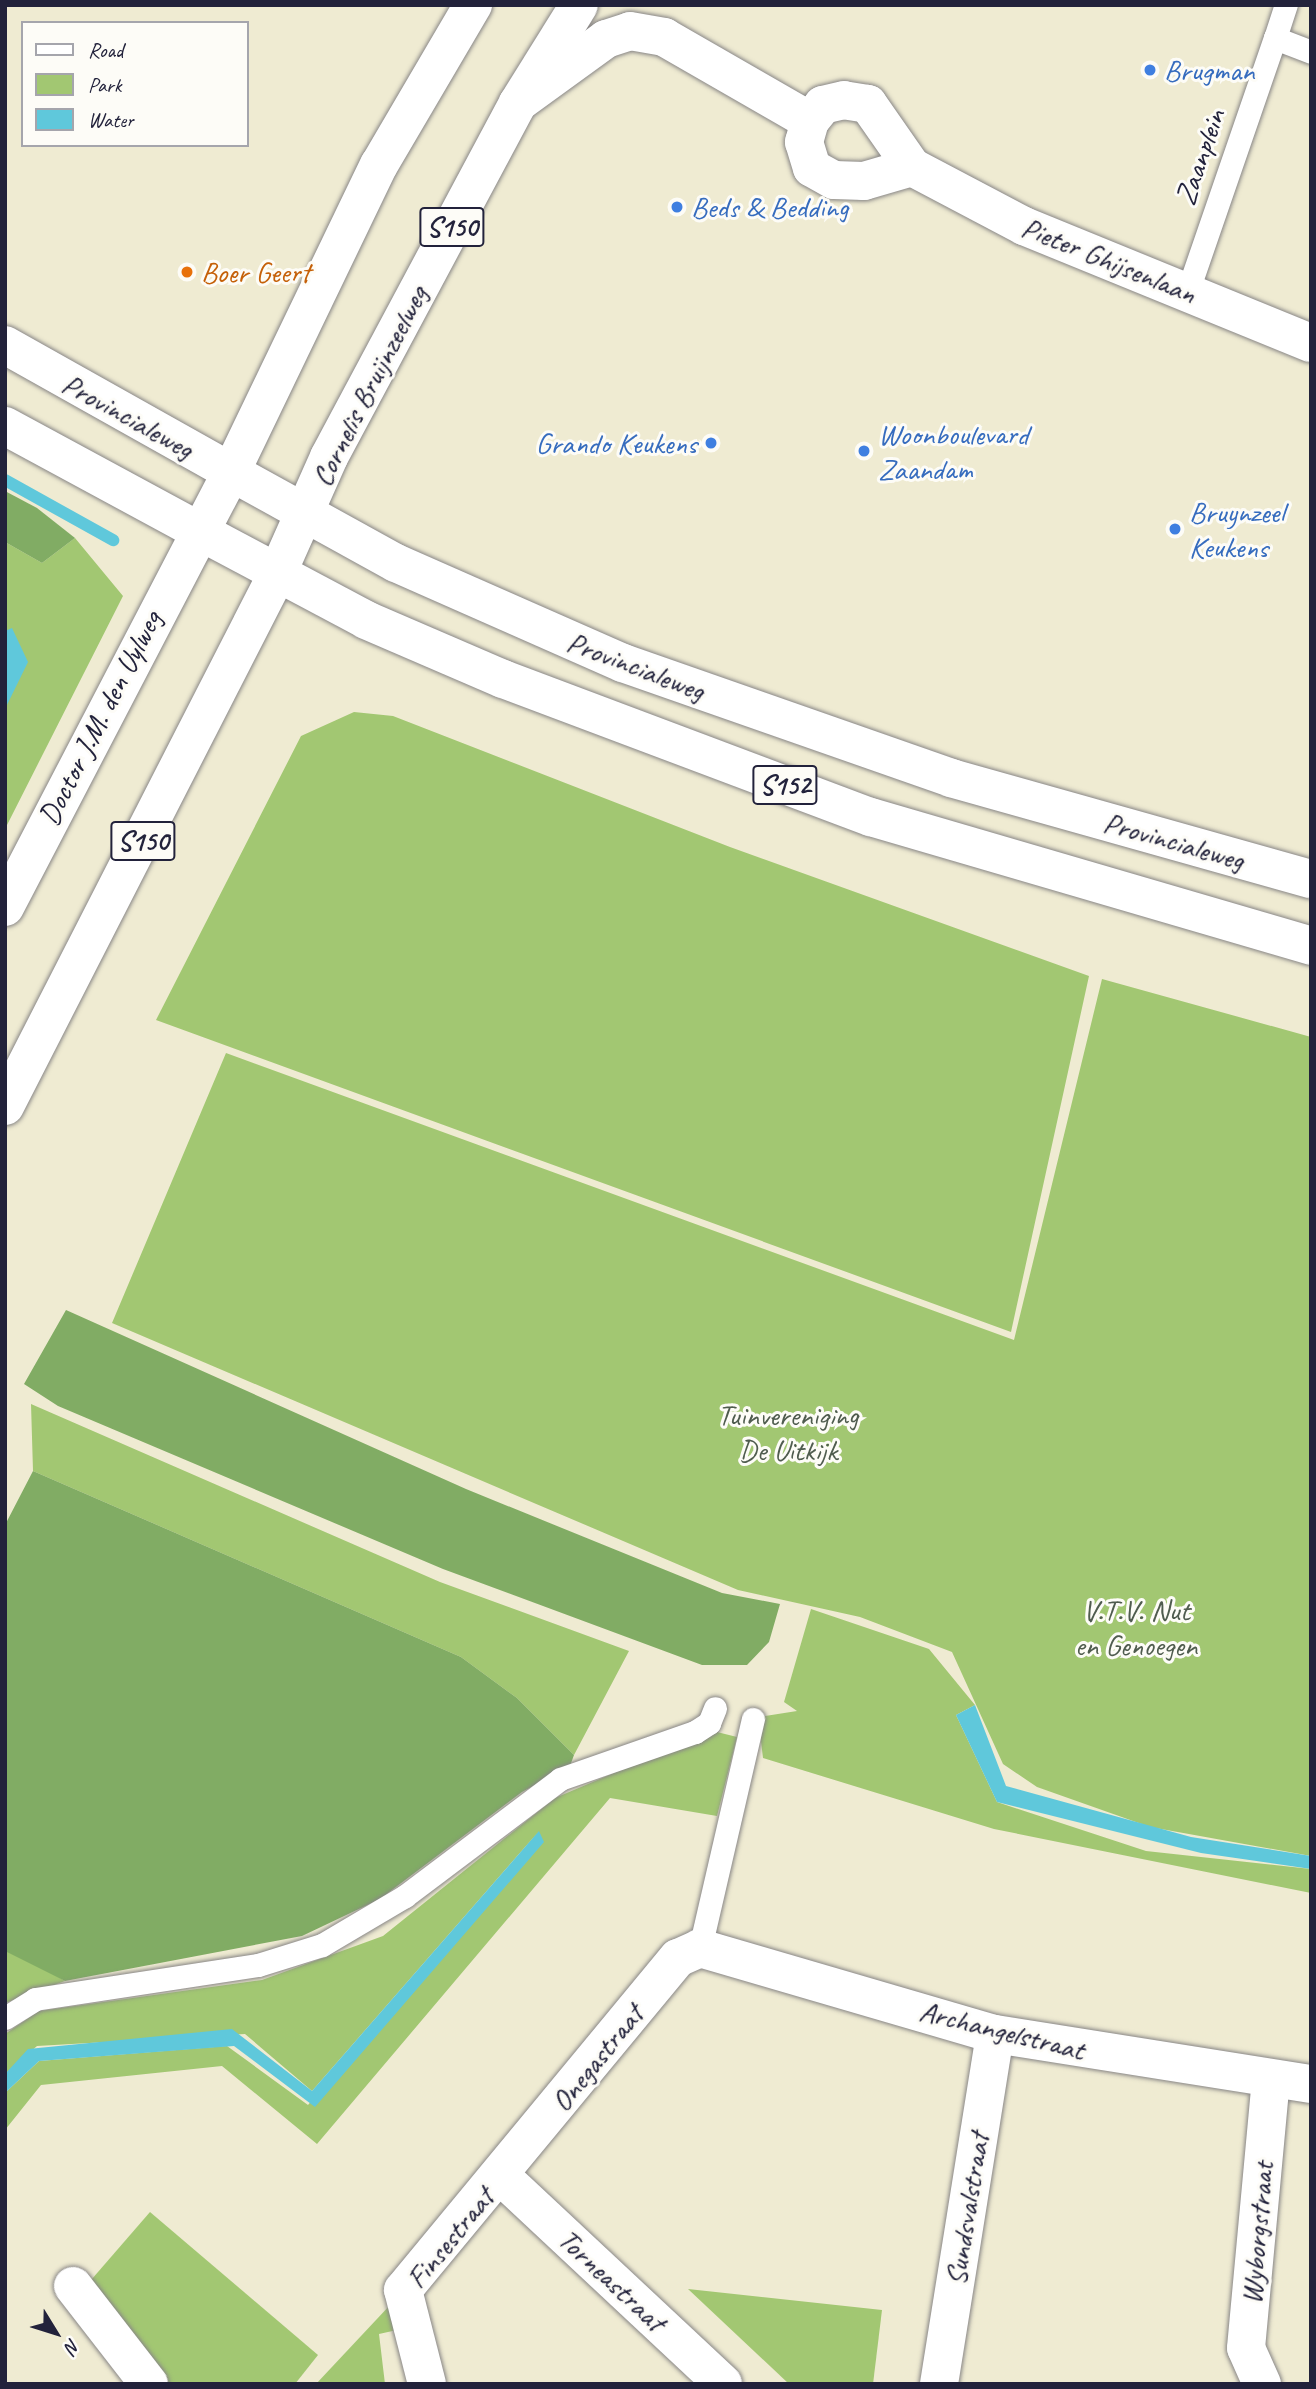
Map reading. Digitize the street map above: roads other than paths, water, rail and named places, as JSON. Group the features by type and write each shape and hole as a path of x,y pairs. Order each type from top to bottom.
{"main road":[{"path":"231,472 379,165 473,5"},
{"name":"Cornelis Bruijnzeelweg","path":"304,512 518,103 579,5"},
{"path":"518,103 606,39 630,31 664,37 810,121 804,142 812,168 834,180 864,181 912,167"},
{"name":"Pieter Ghijsenlaan","path":"810,121 823,105 844,100 867,104 912,167 1024,226 1311,344"},
{"name":"Provincialeweg","path":"5,345 396,564 622,663 951,778 1311,878"},
{"name":"Provincialeweg","path":"5,426 277,574 503,679 871,817 1311,946"},
{"name":"Doctor J.M. den Uylweg","path":"5,907 197,530 231,472"},
{"name":"S150","path":"5,1106 277,574 304,512"},
{"name":"Archangelstraat","path":"700,1948 995,2034 1311,2084"},
{"name":"Onegastraat","path":"500,2176 678,1958 700,1948"},
{"name":"Sundsvalstraat","path":"939,2384 995,2034"},
{"name":"Wyborgstraat","path":"1262,2384 1246,2348 1271,2079"},
{"name":"Finsestraat","path":"427,2384 403,2290 500,2176"},
{"name":"Torneastraat","path":"500,2176 723,2384"},
{"path":"73,2286 149,2384"}],"lane":[{"name":"Zaanplein","path":"1187,293 1286,5"},
{"path":"1275,38 1311,52"},
{"path":"5,2018 35,1998 258,1965 322,1945 405,1896 560,1779 695,1732 709,1723 715,1708"},
{"path":"700,1948 753,1719"}],"water":[{"path":"12,628 28,662 5,709 5,631"},
{"path":"975,1705 1006,1786 1191,1837 1311,1856 1311,1869 1201,1853 997,1802 956,1715"},
{"path":"539,1831 544,1842 315,2107 234,2046 39,2061 5,2093 5,2074 28,2049 232,2029 312,2091"}],"waterway":[{"path":"5,480 113,540"}],"place":[{"name":"Brugman","path":"1150,70"},
{"name":"Beds & Bedding","path":"677,207"},
{"name":"Boer Geert","path":"187,272"},
{"name":"Grando Keukens","path":"711,443"},
{"name":"Woonboulevard Zaandam","path":"864,451"},
{"name":"Bruynzeel Keukens","path":"1175,529"}],"park label":[{"name":"Tuinvereniging De Uitkijk","path":"788,1432"},
{"name":"V.T.V. Nut en Genoegen","path":"1136,1627"}]}
